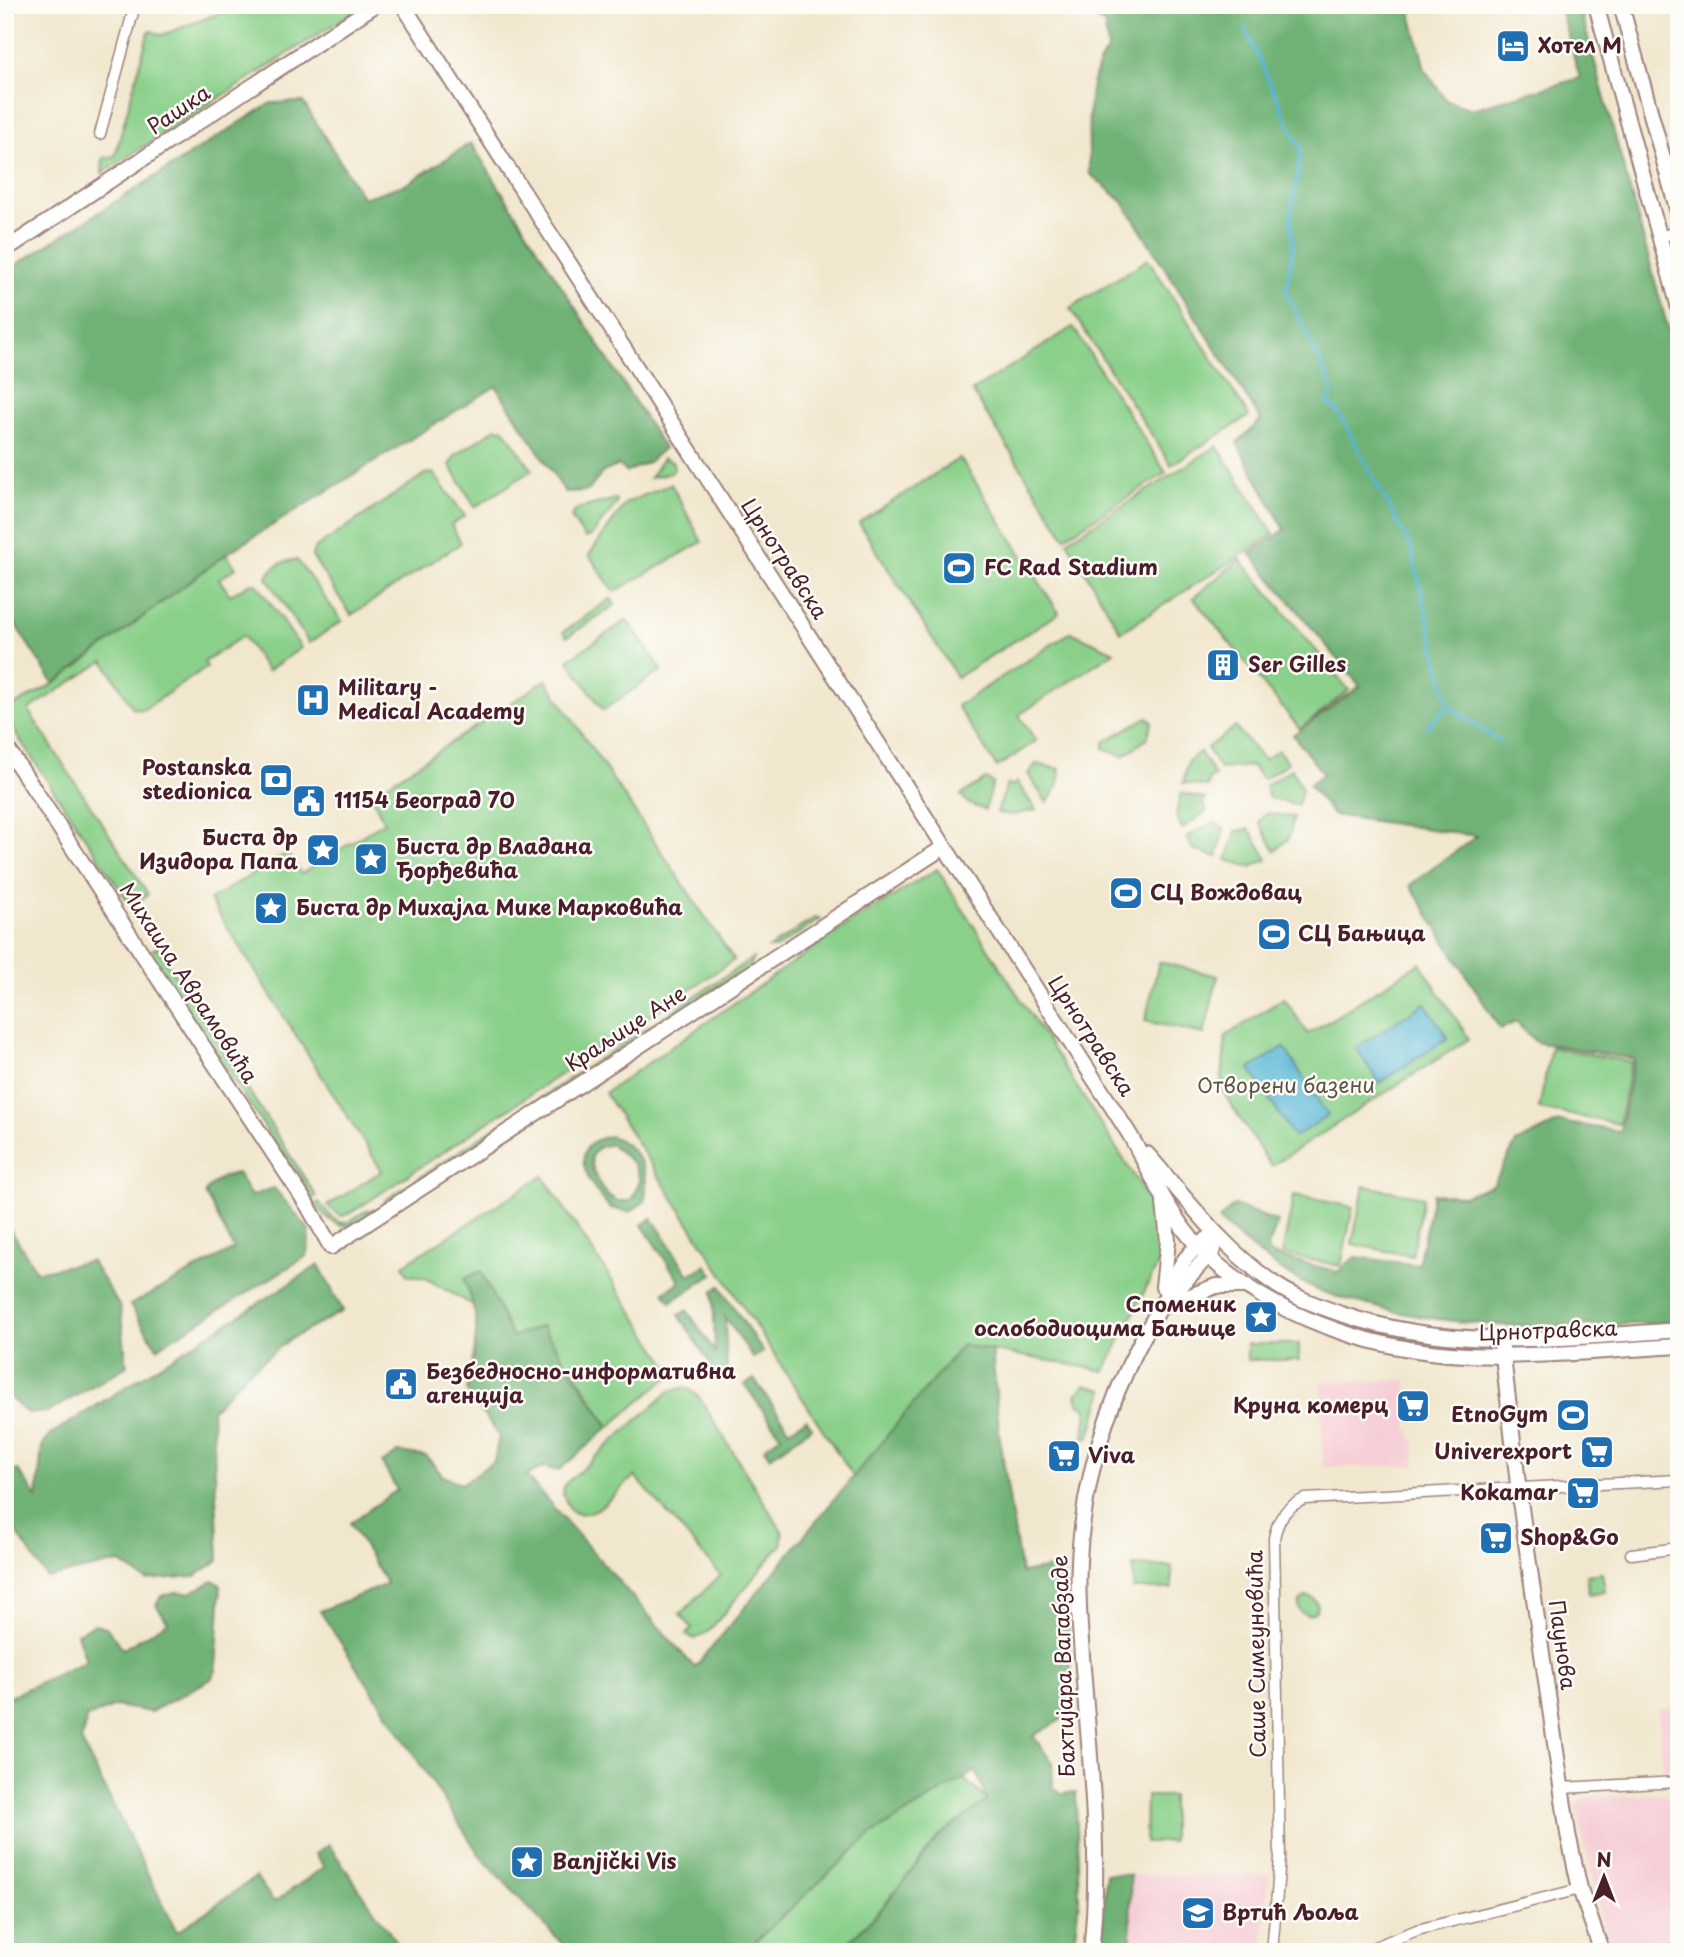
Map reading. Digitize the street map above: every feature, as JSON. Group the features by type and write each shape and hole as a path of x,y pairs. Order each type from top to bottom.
{"main road":[{"name":"Рашка","path":"5,250 375,5"},
{"name":"Црнотравска","path":"403,5 1130,1135 1161,1191 1197,1245 1247,1286 1295,1312 1374,1340 1440,1353 1503,1356 1679,1346"},
{"path":"1596,5 1679,308"},
{"path":"1621,5 1679,216"},
{"name":"Михаила Аврамовића","path":"5,745 308,1206 331,1247"},
{"name":"Краљице Ане","path":"331,1247 944,847"},
{"name":"Црнотравска","path":"1130,1135 1219,1237 1271,1282 1289,1293 1336,1312 1421,1335 1471,1340 1679,1330"},
{"path":"1159,1310 1168,1241 1167,1216 1161,1191"},
{"name":"Бахтијара Вагабзаде","path":"1091,1952 1096,1893 1079,1611 1082,1527 1108,1416 1126,1368 1159,1310 1180,1264 1197,1245 1219,1237"},
{"name":"Бахтијара Вагабзаде","path":"1159,1310 1209,1255 1219,1237"},
{"path":"1159,1310 1216,1286 1247,1286"},
{"name":"Паунова","path":"1502,1340 1519,1487 1561,1788 1580,1889 1602,1952"}],"street":[{"path":"100,134 135,5"},
{"path":"1660,237 1679,231"},
{"name":"Саше Симеуновића","path":"1272,1952 1280,1858 1274,1548 1281,1518 1291,1506 1305,1499 1679,1480"},
{"path":"1631,1555 1679,1548"},
{"path":"1561,1788 1679,1782"},
{"path":"1362,1952 1417,1930 1580,1889"}],"shaded area":[{"path":"1407,1380 1408,1431 1411,1431 1411,1439 1415,1440 1415,1466 1323,1467 1321,1382"},
{"path":"1679,1708 1679,1769 1663,1770 1658,1710"},
{"path":"1679,1794 1679,1952 1609,1952 1575,1804 1584,1797"},
{"name":"Вртић Љоља","path":"1269,1874 1262,1952 1131,1952 1130,1875"}],"green space":[{"path":"241,5 364,5 102,173 103,158 115,156 148,34 151,31 162,35"},
{"path":"1081,5 1409,5 1425,70 1447,101 1472,109 1580,78 1559,5 1579,5 1679,369 1679,1322 1521,1326 1443,1320 1404,1313 1322,1292 1309,1286 1262,1256 1219,1220 1234,1205 1278,1222 1267,1250 1270,1254 1338,1272 1355,1257 1418,1265 1433,1194 1463,1196 1493,1185 1516,1143 1559,1122 1620,1131 1634,1059 1536,1042 1516,1022 1500,1029 1410,885 1477,836 1333,815 1309,785 1323,774 1293,735 1360,686 1250,553 1285,530 1237,443 1261,420 1123,202 1089,173 1091,92 1094,77 1108,49 1105,25"},
{"path":"303,102 363,198 407,184 471,143 664,448 647,463 626,472 619,465 603,472 588,491 565,492 496,386 226,554 54,684 5,609 5,272 271,103"},
{"path":"1148,259 1249,416 1171,465 1070,308"},
{"path":"1073,327 1166,473 1065,537 972,391"},
{"path":"496,428 504,429 532,470 475,507 450,465 455,456"},
{"path":"1217,446 1274,534 1121,632 1067,541"},
{"path":"663,458 673,462 674,469 671,473 650,478"},
{"name":"FC Rad Stadium","path":"960,458 1059,613 957,677 859,523"},
{"path":"433,473 465,516 451,525 461,543 351,615 312,556 314,549 425,474"},
{"path":"671,484 702,542 614,592 589,555 626,503"},
{"path":"616,499 617,503 591,536 585,538 571,517 577,509"},
{"path":"226,554 236,568 219,579 230,595 251,583 257,584 301,648 267,671 243,636 204,662 207,667 143,710 133,708 104,661 28,710 148,894 131,906 16,734 5,710 54,684"},
{"path":"1240,559 1349,690 1300,729 1193,598"},
{"path":"297,560 342,621 309,643 267,578 279,564"},
{"path":"611,599 615,605 567,637 563,632"},
{"path":"627,620 662,670 603,710 568,660"},
{"path":"1071,632 1114,652 1019,715 1036,741 997,767 957,706"},
{"path":"546,680 734,960 349,1214 341,1216 327,1206 382,1171 210,900 287,853 301,874 384,822 371,795"},
{"path":"1147,717 1152,722 1147,739 1123,756 1104,748 1104,742"},
{"path":"1235,727 1264,760 1278,750 1288,763 1263,779 1252,766 1220,769 1207,748"},
{"path":"1200,752 1215,776 1209,779 1208,787 1183,783 1188,761"},
{"path":"1036,764 1060,769 1058,786 1047,803 1028,774"},
{"path":"1292,769 1302,789 1298,805 1269,798 1265,786"},
{"path":"986,779 993,783 985,810 969,804 961,795"},
{"path":"1017,782 1036,810 1012,815 997,813 1007,784 1012,786"},
{"path":"1181,793 1205,799 1203,804 1207,811 1182,829 1176,815"},
{"path":"1265,813 1294,817 1288,839 1275,851 1259,822"},
{"path":"1214,822 1224,829 1217,857 1193,850 1187,837"},
{"path":"1249,829 1268,859 1251,867 1227,860 1236,831"},
{"path":"937,869 1147,1196 1160,1234 1160,1260 1105,1371 962,1345 854,1478 605,1093 845,926"},
{"path":"815,918 821,919 776,948 769,948"},
{"path":"157,947 316,1196 312,1199 149,952"},
{"path":"753,958 751,966 384,1205 385,1200"},
{"path":"1159,962 1218,976 1204,1034 1145,1021"},
{"name":"Отворени базени","path":"1420,963 1469,1039 1271,1166 1221,1089 1226,1036 1284,998 1308,1034"},
{"path":"1551,1047 1631,1062 1619,1124 1539,1109"},
{"path":"610,1136 629,1147 640,1162 646,1181 644,1202 630,1212 610,1208 589,1178 584,1167 584,1157 587,1148 595,1141","holes":["611,1144 634,1164 640,1181 631,1200 622,1201 602,1189 594,1172 591,1156 599,1147"]},
{"path":"237,1173 251,1196 274,1188 310,1231 307,1256 157,1348 130,1305 234,1249 205,1193 219,1179"},
{"path":"543,1176 673,1373 609,1427 574,1370 512,1338 481,1272 464,1279 476,1307 425,1278 408,1275 403,1265"},
{"path":"1364,1186 1423,1197 1412,1256 1352,1244"},
{"path":"1294,1195 1353,1207 1341,1266 1282,1254"},
{"path":"319,1202 330,1215 345,1223 370,1210 379,1210 359,1222 345,1226 331,1221 314,1205"},
{"path":"652,1218 689,1275 706,1265 713,1274 671,1302 664,1292 680,1282 642,1225"},
{"path":"8,1226 37,1272 91,1261 120,1307 127,1366 48,1412 27,1413 11,1399 5,1385 5,1227"},
{"path":"1231,1262 1286,1296 1345,1322 1408,1338 1473,1347 1473,1350 1406,1341 1344,1325 1315,1314 1257,1284 1229,1264"},
{"path":"319,1265 343,1311 290,1339 246,1374 212,1410 219,1560 195,1576 146,1580 119,1562 47,1578 5,1515 5,1470 18,1470 37,1498 42,1446 50,1435"},
{"path":"481,1271 512,1337 542,1326 609,1427 558,1471 543,1467 526,1476 695,1668 962,1345 992,1350 1000,1441 1021,1573 1064,1566 1073,1713 1033,1736 1052,1762 1053,1787 1061,1794 1076,1792 1079,1900 1073,1952 839,1952 882,1908 940,1835 987,1801 976,1771 869,1836 744,1952 570,1952 481,1857 320,1611 387,1584 350,1523 397,1490 382,1463 398,1452 426,1456 443,1476 462,1484 494,1461 499,1436 467,1391 475,1347 476,1322 464,1279"},
{"path":"720,1286 763,1352 753,1358 725,1317 727,1378 721,1381 679,1315 687,1310 715,1352 713,1291"},
{"path":"1679,1336 1679,1339 1531,1348 1531,1345"},
{"path":"1247,1344 1299,1344 1299,1360 1247,1360"},
{"path":"754,1379 790,1430 806,1419 812,1427 770,1457 764,1448 781,1436 745,1385"},
{"path":"1085,1385 1104,1390 1089,1438 1084,1437 1087,1409 1078,1403 1076,1395"},
{"path":"686,1387 699,1397 783,1533 781,1545 709,1631 695,1639 686,1634 692,1628 680,1614 721,1575 635,1476 606,1503 589,1512 571,1511 563,1495 564,1485 670,1391"},
{"path":"1133,1566 1172,1567 1172,1589 1133,1589"},
{"path":"1602,1573 1605,1591 1589,1594 1586,1575"},
{"path":"213,1581 221,1585 216,1670 211,1679 151,1712 115,1706 87,1718 81,1741 177,1932 256,1877 274,1902 324,1867 315,1854 329,1845 403,1952 5,1952 5,1699 86,1661 77,1633 95,1624 106,1627 123,1649 168,1622 156,1605 162,1596 175,1592 189,1593"},
{"path":"1308,1597 1314,1600 1317,1606 1314,1612 1308,1615 1302,1612 1299,1606 1302,1600"},
{"path":"963,1778 988,1801 940,1835 882,1908 839,1952 744,1952 869,1836"},
{"path":"1146,1796 1172,1796 1172,1842 1145,1842"},
{"path":"1106,1874 1130,1875 1131,1952 1100,1952"}],"water":[{"path":"1425,1003 1448,1038 1379,1083 1356,1048"},
{"path":"1284,1047 1328,1116 1294,1137 1250,1069"}],"waterway":[{"path":"1233,5 1234,10"},
{"path":"1245,29 1301,150 1291,216 1293,250 1286,291 1331,385 1332,393 1328,405 1335,408 1344,422 1411,548 1449,706 1500,742"},
{"path":"1427,727 1448,706"}],"place":[{"name":"Хотел М","path":"1513,46"},
{"name":"FC Rad Stadium","path":"959,568"},
{"name":"Ser Gilles","path":"1223,665"},
{"name":"Military - Medical Academy","path":"313,700"},
{"name":"Postanska stedionica","path":"276,780"},
{"name":"11154 Београд 70","path":"309,801"},
{"name":"Биста др Изидора Папа","path":"323,850"},
{"name":"Биста др Владана Ђорђевића","path":"371,859"},
{"name":"СЦ Вождовац","path":"1126,893"},
{"name":"Биста др Михајла Мике Марковића","path":"271,908"},
{"name":"СЦ Бањица","path":"1274,934"},
{"name":"Споменик ослободиоцима Бањице","path":"1261,1317"},
{"name":"Безбедносно-информативна агенција","path":"401,1384"},
{"name":"Круна комерц","path":"1413,1406"},
{"name":"EtnoGym","path":"1573,1415"},
{"name":"Univerexport","path":"1597,1452"},
{"name":"Viva","path":"1064,1456"},
{"name":"Kokamar","path":"1583,1493"},
{"name":"Shop&Go","path":"1496,1538"},
{"name":"Banjički Vis","path":"527,1862"},
{"name":"Вртић Љоља","path":"1198,1913"}]}
